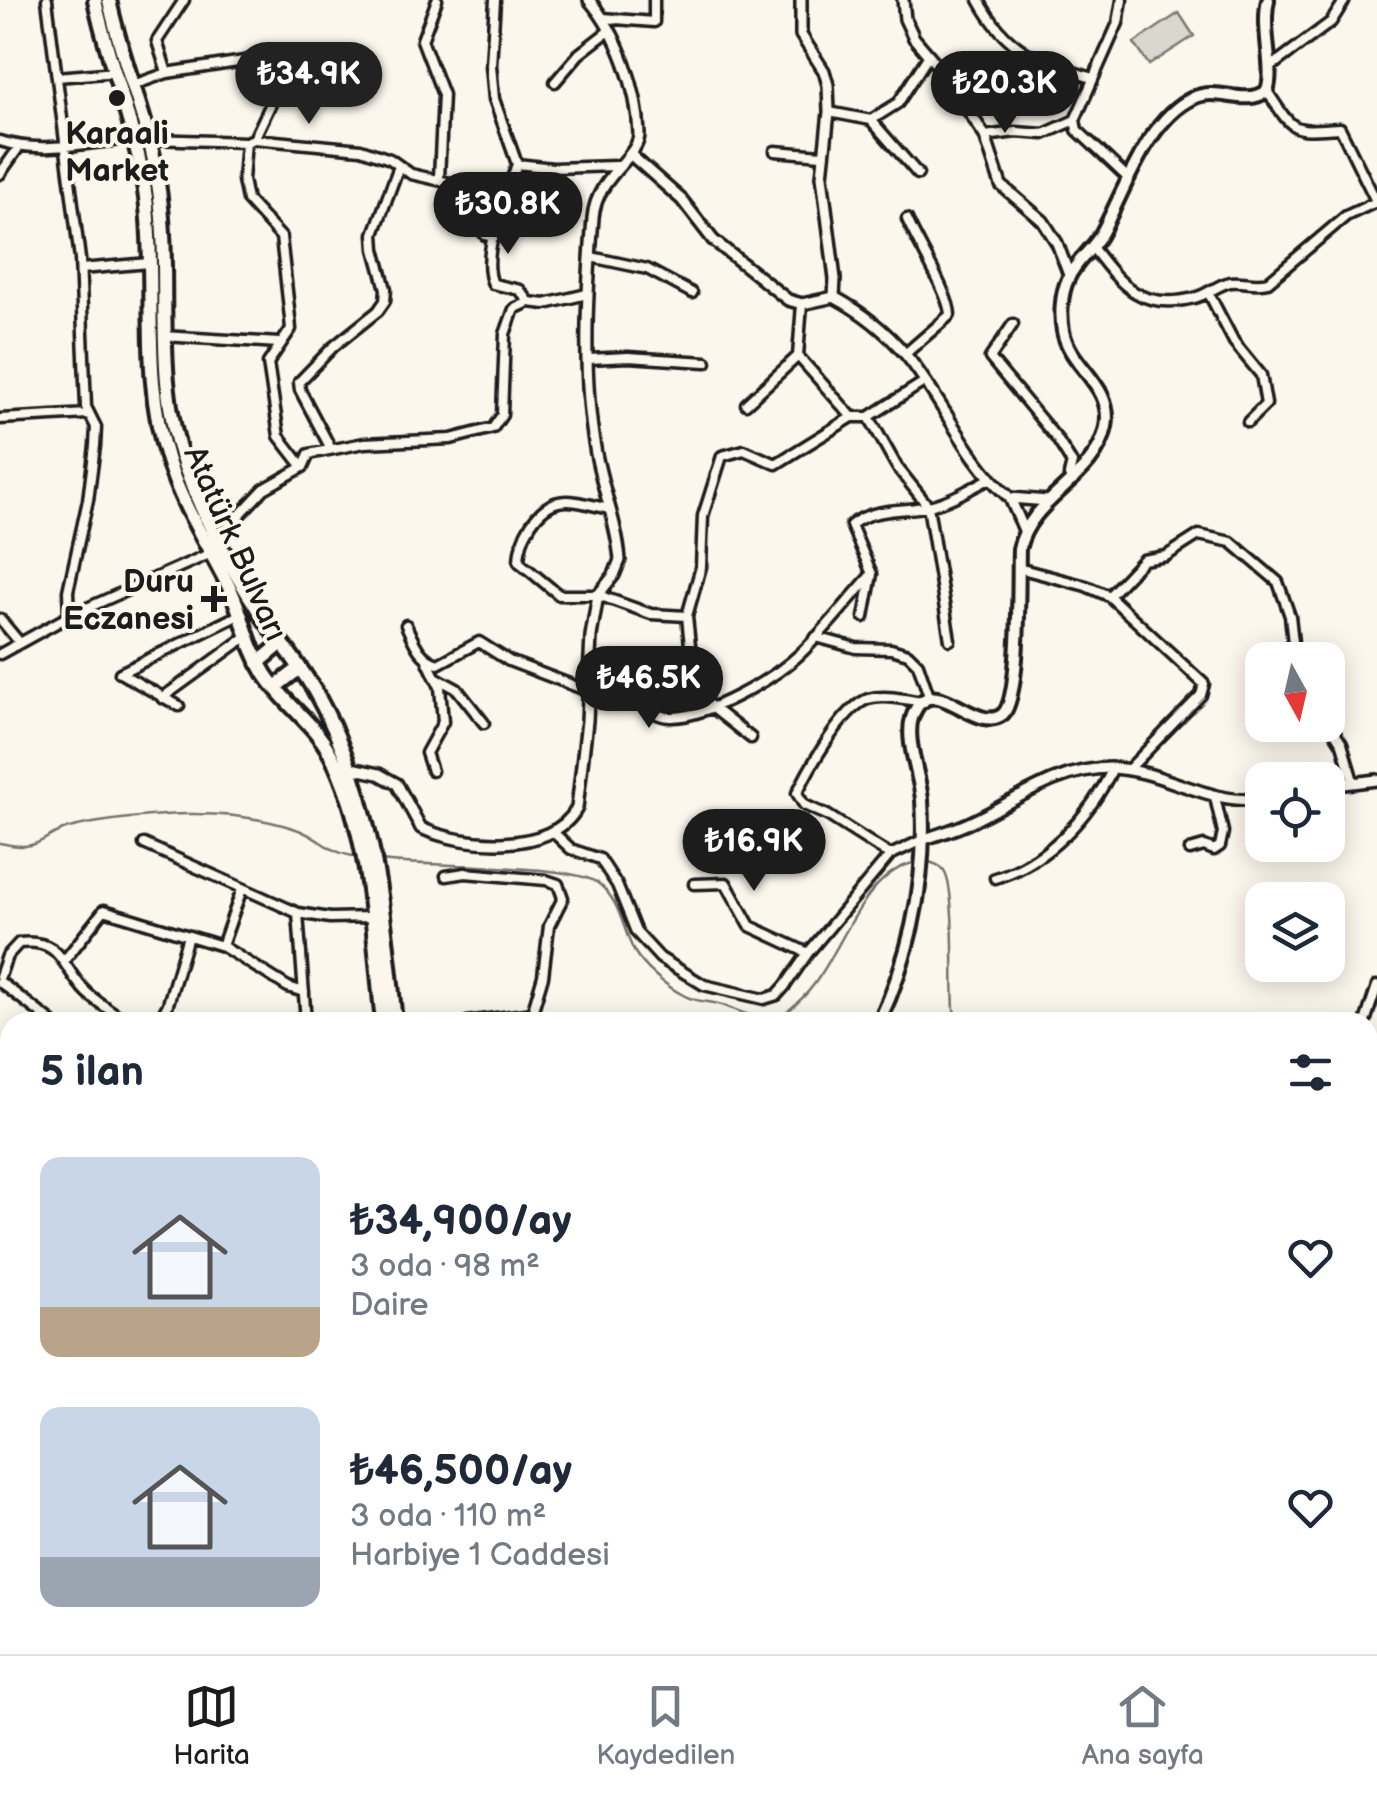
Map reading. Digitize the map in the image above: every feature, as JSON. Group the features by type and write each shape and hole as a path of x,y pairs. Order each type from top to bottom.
{"highway":[{"name":"Atatürk Bulvarı","path":"96,0 116,72 142,139 150,263 150,370 159,432 177,489 228,585 258,663 275,687 321,735 368,850"},
{"name":"Atatürk Bulvarı","path":"109,0 133,85 162,219 163,336 168,403 177,443 216,540 318,696 352,768 376,889 394,1012"},
{"path":"258,663 282,643"},
{"path":"275,687 300,668"},
{"name":"Atatürk Bulvarı","path":"376,889 372,917 382,1012"}],"main road":[{"path":"883,1012 903,968 919,884 920,778 910,730 914,713 927,700 952,702 981,719 994,718 1006,711 1014,685 1018,568 1024,530 1048,501 1073,482 1105,429 1106,414 1098,387 1065,339 1063,302 1069,275 1092,247 1127,177 1153,138 1184,103 1210,93 1252,98 1267,91 1269,68 1264,38 1268,0"}],"street":[{"path":"48,0 81,270 82,356 88,414 96,427 88,500 68,591 69,616"},
{"path":"167,73 157,40 184,0"},
{"path":"437,0 422,40 444,96 439,178"},
{"path":"495,0 491,64 494,99 517,164 490,252 489,275 493,284 520,290 529,302"},
{"path":"352,768 379,774 397,784 417,823 428,832 515,844 552,831 569,819 576,808 598,595 620,560 593,434 587,294 590,258 596,200 616,166 637,146 639,130 623,56 603,18 588,0"},
{"path":"603,18 654,22 654,0"},
{"path":"801,0 801,35 826,77 829,112 822,176 836,280 834,297"},
{"path":"903,0 908,28 954,86 985,136 1001,186 1043,221 1058,243 1069,275"},
{"path":"978,0 999,33 1020,52 1092,78"},
{"path":"1121,0 1118,23 1075,120 1077,130 1127,177"},
{"path":"1269,68 1331,22 1345,0"},
{"path":"555,82 579,54 610,30"},
{"path":"871,120 898,103 929,56"},
{"path":"133,85 167,73 257,59 280,88 250,141 243,180 246,200 281,237 291,329 268,363 279,436 303,467"},
{"path":"57,77 116,72"},
{"path":"1092,247 1121,284 1138,295 1163,303 1198,297 1233,282 1254,286 1268,282 1346,216 1377,202 1340,128 1303,132 1291,126 1267,91"},
{"path":"829,112 871,120 918,174"},
{"path":"985,136 1044,134 1075,120"},
{"path":"0,140 19,147 50,149 65,144 142,139 360,149 390,159 411,174 472,188 474,214 485,235 494,237 496,232"},
{"path":"0,174 19,147"},
{"path":"776,150 822,155"},
{"path":"631,155 682,200 714,240 788,300 802,304 834,297 866,318 905,354 989,479 1010,498 1024,530"},
{"path":"517,164 553,168 616,166"},
{"path":"330,447 299,382 385,301 374,234 398,166"},
{"path":"905,354 950,316 945,293 908,218"},
{"path":"590,258 647,269 692,293"},
{"path":"81,270 150,263"},
{"path":"1208,292 1234,342 1260,374 1266,404 1248,422"},
{"path":"216,540 264,489 303,467 306,456 330,447 451,439 493,428 502,415 506,334 514,309 529,302 544,304 587,294"},
{"path":"746,404 798,356 802,304"},
{"path":"1014,324 990,358 1057,439 1072,462 1069,475 1073,482"},
{"path":"163,336 279,343"},
{"path":"798,356 852,417"},
{"path":"589,359 706,362"},
{"path":"751,738 710,708 692,675 687,616 701,567 703,516 722,456 744,450 776,464 852,417 870,417 924,382"},
{"path":"0,420 88,414"},
{"path":"870,417 896,467 928,506 950,640"},
{"path":"864,617 872,574 850,525 859,518 928,506 989,479"},
{"path":"1010,498 1048,501"},
{"path":"610,509 566,500 550,503 527,530 519,555 523,566 559,595 598,595 651,614 687,616"},
{"path":"1109,596 1143,560 1166,556 1199,535 1232,542 1278,582 1284,592 1292,642"},
{"path":"0,654 69,616 209,554"},
{"path":"1018,568 1109,596 1204,684 1200,695 1128,770"},
{"path":"427,660 438,664 479,642 509,661 588,691 641,696 652,712 671,717 710,708 782,670 872,574"},
{"path":"178,706 120,673 239,614"},
{"path":"0,620 20,644"},
{"path":"406,625 440,687 443,716 426,753 432,772"},
{"path":"162,698 246,637"},
{"path":"816,637 856,648 891,649 908,654 918,664 927,700 868,700 855,708 816,758 797,793 804,804 890,855"},
{"path":"435,677 457,688 484,723"},
{"path":"1341,742 1353,781"},
{"path":"552,831 572,849 600,859 648,948 704,986 769,998 785,986 890,855 973,821 1039,786 1113,768 1215,797 1245,798"},
{"path":"995,878 1023,869 1051,847 1092,807 1113,768"},
{"path":"1345,783 1377,781"},
{"path":"1190,850 1204,846 1217,849 1224,838 1215,797"},
{"path":"144,844 298,913 330,918 372,917"},
{"path":"446,876 465,874 558,884 564,898 549,926 535,1012"},
{"path":"694,884 726,883 750,926 808,953"},
{"path":"222,946 242,889"},
{"path":"64,962 104,910 222,946 288,987 304,992"},
{"path":"298,913 305,1012"},
{"path":"164,1012 188,936"},
{"path":"40,1012 0,979 3,954 19,943 32,942 54,950 75,980 113,1012"},
{"path":"1369,1012 1377,986"}],"shaded area":[{"path":"1179,13 1194,36 1149,65 1134,43"}],"waterway":[{"path":"0,843 25,846 62,830 117,820 208,814 284,825 339,852 359,857"},
{"path":"381,861 530,869 584,877 606,891 617,907 634,951 664,982 689,998 741,1012"},
{"path":"926,861 941,868 948,884 955,1012"},
{"path":"787,1012 813,986 851,922 880,883 897,869 918,862"}],"place":[{"name":"Karaali Market","path":"117,98"},
{"name":"Duru Eczanesi","path":"214,599"}]}
